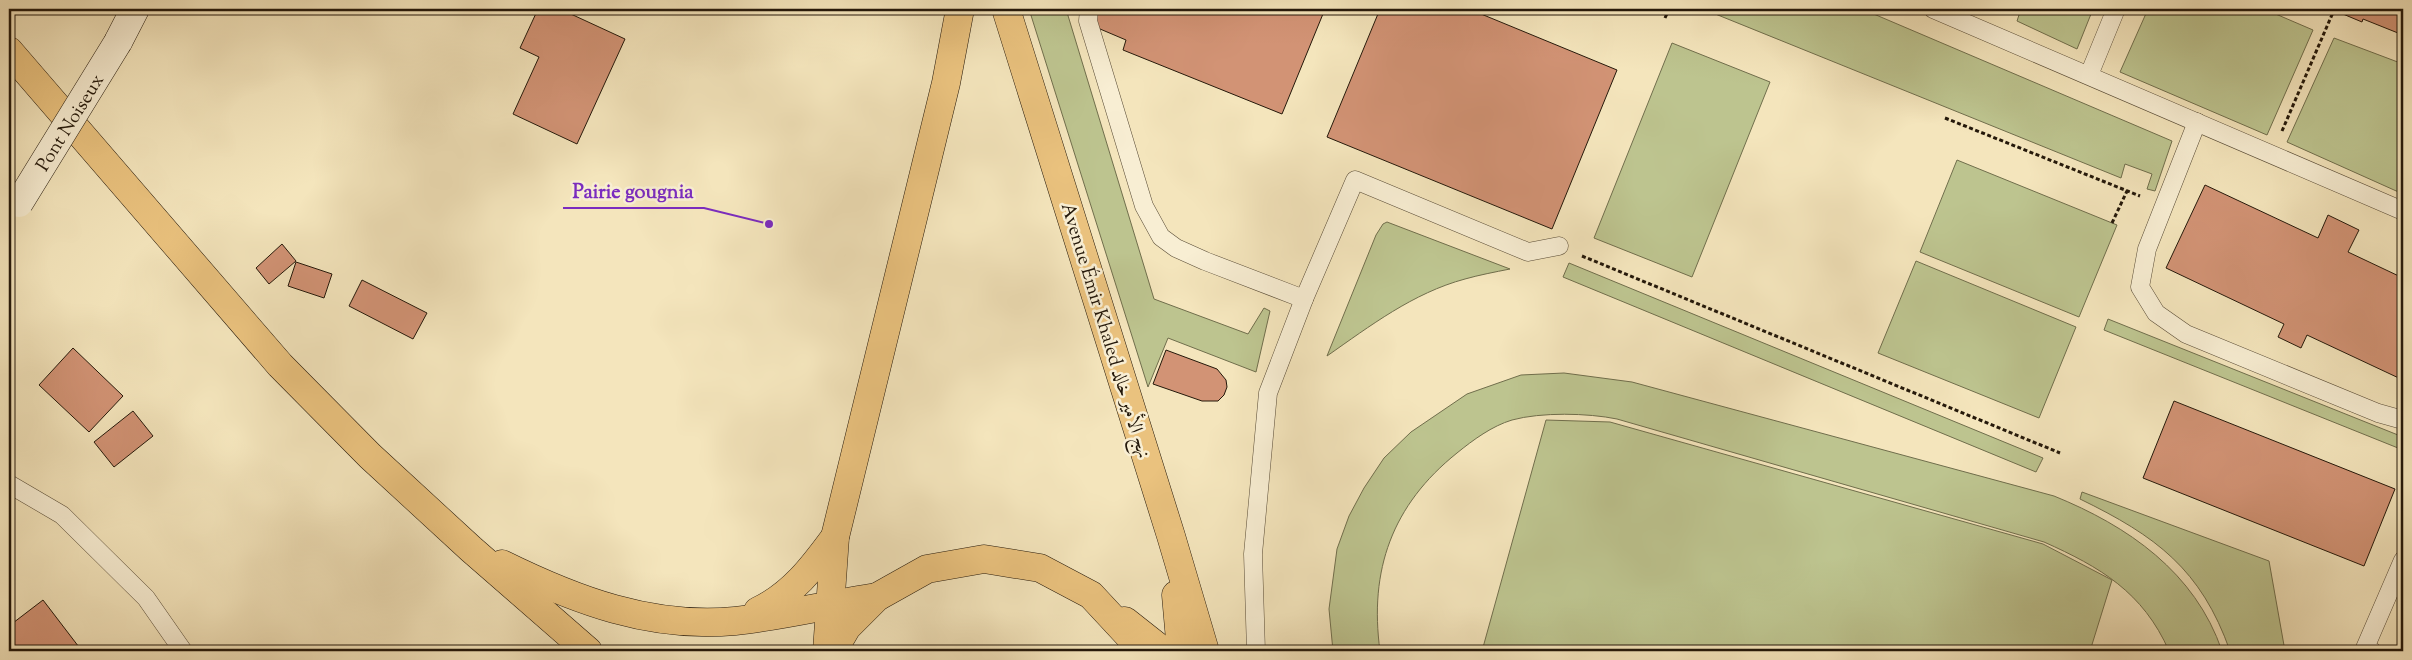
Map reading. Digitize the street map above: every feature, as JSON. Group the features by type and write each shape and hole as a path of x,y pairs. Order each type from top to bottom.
{"main road":[{"path":"827,651 836,537 946,83 960,9"},
{"name":"Avenue Émir Khaled نهج الأمير خالد","path":"1006,9 1171,536 1204,651"},
{"path":"9,51 280,365 370,456 471,549 588,651"},
{"path":"1171,536 1181,651"},
{"path":"734,621 760,611 784,596 804,578 836,537"},
{"path":"471,549 583,601 635,615 672,620 734,621 877,597"},
{"path":"833,651 847,627 877,597 927,569 984,559 1040,568 1092,595 1163,651"},
{"path":"1092,595 1130,637 1136,651"}],"street":[{"name":"Pont Noiseux","path":"14,210 118,42 135,9"}],"lane":[{"path":"1089,9 1088,21 1144,206 1161,237 1176,248 1205,262 1304,299"},
{"path":"1933,9 2403,211"},
{"path":"2089,75 2116,9"},
{"path":"2197,122 2147,249 2140,287 2156,313 2186,334 2378,413 2403,420"},
{"path":"1256,651 1254,554 1268,393 1304,299 1355,180 1528,252 1559,246"},
{"path":"9,484 62,516 146,598 183,651"},
{"path":"2372,651 2365,648 2403,560"}],"path":[{"path":"1665,18 1668,9"},
{"path":"2272,154 2334,10"},
{"path":"1945,118 2164,206"},
{"path":"2112,223 2127,190"},
{"path":"1559,246 2060,453"}],"green space":[{"path":"1029,9 1066,9 1154,299 1248,334 1264,308 1270,311 1256,372 1168,338 1148,387"},
{"path":"1703,9 1862,9 2172,141 2155,191 2147,189 2152,174 2125,164 2121,178"},
{"path":"2021,9 2093,9 2077,49 2017,21"},
{"path":"2148,9 2264,9 2313,30 2267,135 2120,72"},
{"path":"2334,38 2403,64 2403,194 2287,142"},
{"path":"1672,43 1770,82 1692,277 1594,238"},
{"path":"1957,160 2117,225 2079,317 1920,252"},
{"path":"1387,222 1510,269 1465,279 1428,293 1359,333 1327,356 1376,235 1383,224"},
{"path":"1916,261 2076,327 2039,418 1878,353"},
{"path":"1569,263 2043,458 2036,472 1563,277"},
{"path":"2108,319 2403,437 2403,450 2104,330"},
{"path":"1564,373 1632,382 2054,496 2108,522 2133,537 2156,555 2195,598 2210,623 2222,651 2169,651 2158,630 2133,597 2118,584 2084,561 2044,542 1617,419 1565,414 1524,417 1497,426 1470,443 1435,473 1416,494 1401,517 1390,541 1382,566 1378,593 1377,621 1380,651 1333,651 1329,609 1337,549 1349,516 1364,488 1384,458 1411,432 1467,394 1521,375"},
{"path":"1546,420 1610,422 2043,544 2112,580 2090,651 1482,651"},
{"path":"2082,492 2269,561 2285,651 2230,651 2218,622 2205,598 2173,558 2131,527 2080,499"}],"building":[{"path":"538,9 560,9 625,39 577,144 513,114 539,57 520,48"},
{"path":"1100,9 1325,9 1282,114 1123,50 1126,40 1093,26"},
{"path":"1380,9 1469,9 1617,70 1552,229 1327,137"},
{"path":"2331,9 2403,9 2403,35 2363,19 2362,22"},
{"path":"2205,185 2318,238 2328,215 2359,230 2348,252 2403,278 2403,380 2307,335 2301,348 2278,337 2284,324 2166,268"},
{"path":"282,244 296,261 269,284 256,268"},
{"path":"296,262 332,274 324,298 288,286"},
{"path":"362,280 427,313 413,339 349,306"},
{"path":"73,348 123,396 89,432 39,385"},
{"path":"1166,350 1217,369 1226,380 1227,387 1224,395 1218,401 1202,401 1153,384"},
{"path":"2174,401 2395,489 2364,566 2143,478"},
{"path":"133,411 153,436 114,467 94,442"},
{"path":"43,600 82,651 9,651 9,626"}],"place":[{"name":"Pairie gougnia","path":"769,224"}]}
